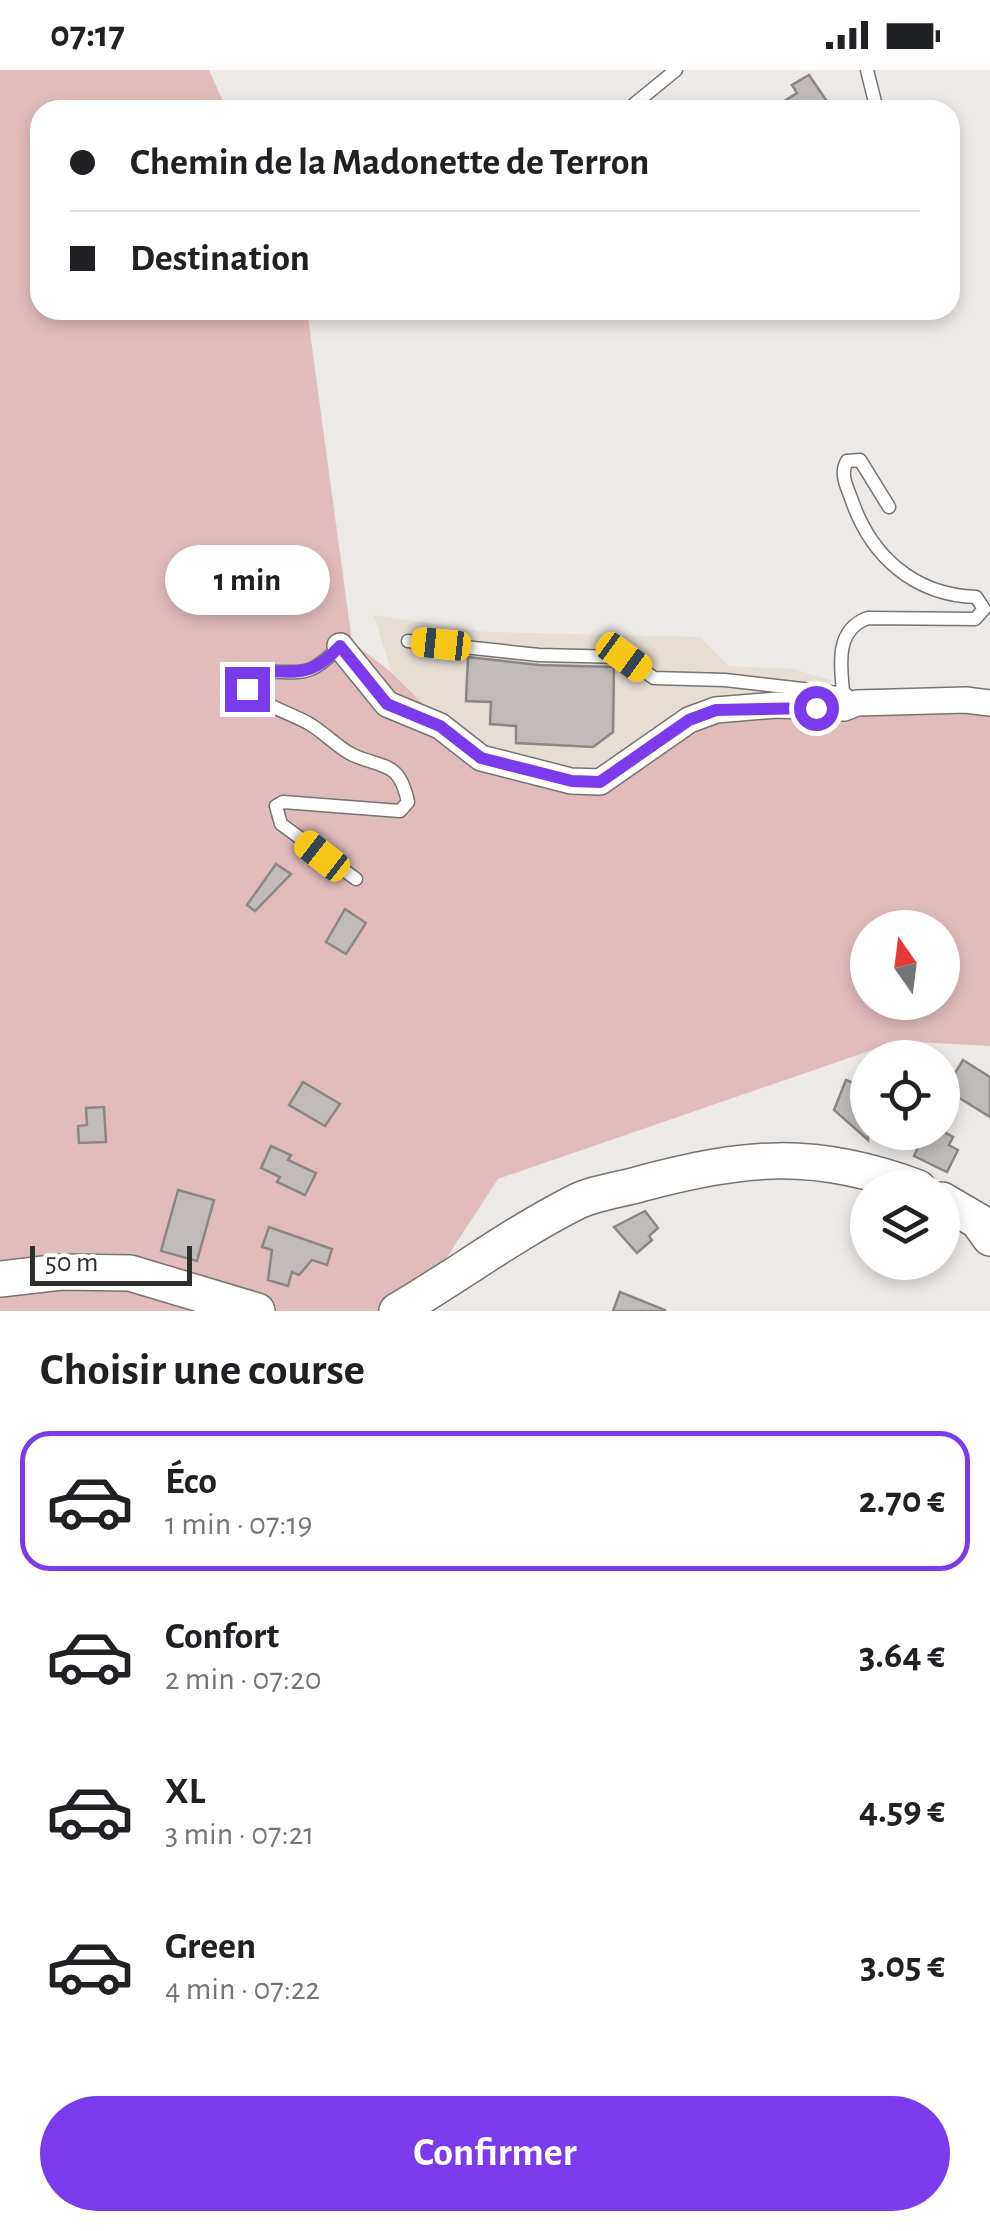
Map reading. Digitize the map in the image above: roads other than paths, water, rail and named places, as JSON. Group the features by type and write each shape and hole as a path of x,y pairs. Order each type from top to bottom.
{"street":[{"path":"340,646 387,704 440,726 481,758 572,781 600,782 689,720 716,710 777,706 844,708 850,697 990,703"},
{"path":"396,1311 496,1245 579,1200 751,1160 808,1159 868,1170"},
{"path":"960,1211 978,1222 990,1238"},
{"path":"0,1278 61,1272 130,1272 257,1311"}],"lane":[{"path":"639,100 676,70"},
{"path":"867,70 874,100"},
{"path":"408,641 539,654 624,657 654,678 725,680 850,697 840,660 848,630 855,623 868,618 975,619 984,608 976,597 929,589 892,566 872,545 843,476 847,461 860,460 888,507"},
{"path":"340,646 320,667 302,674 253,672 247,689 256,699 308,723 350,754 385,764 404,785 408,802 400,811 283,802 276,806 281,824 356,879"}]}
